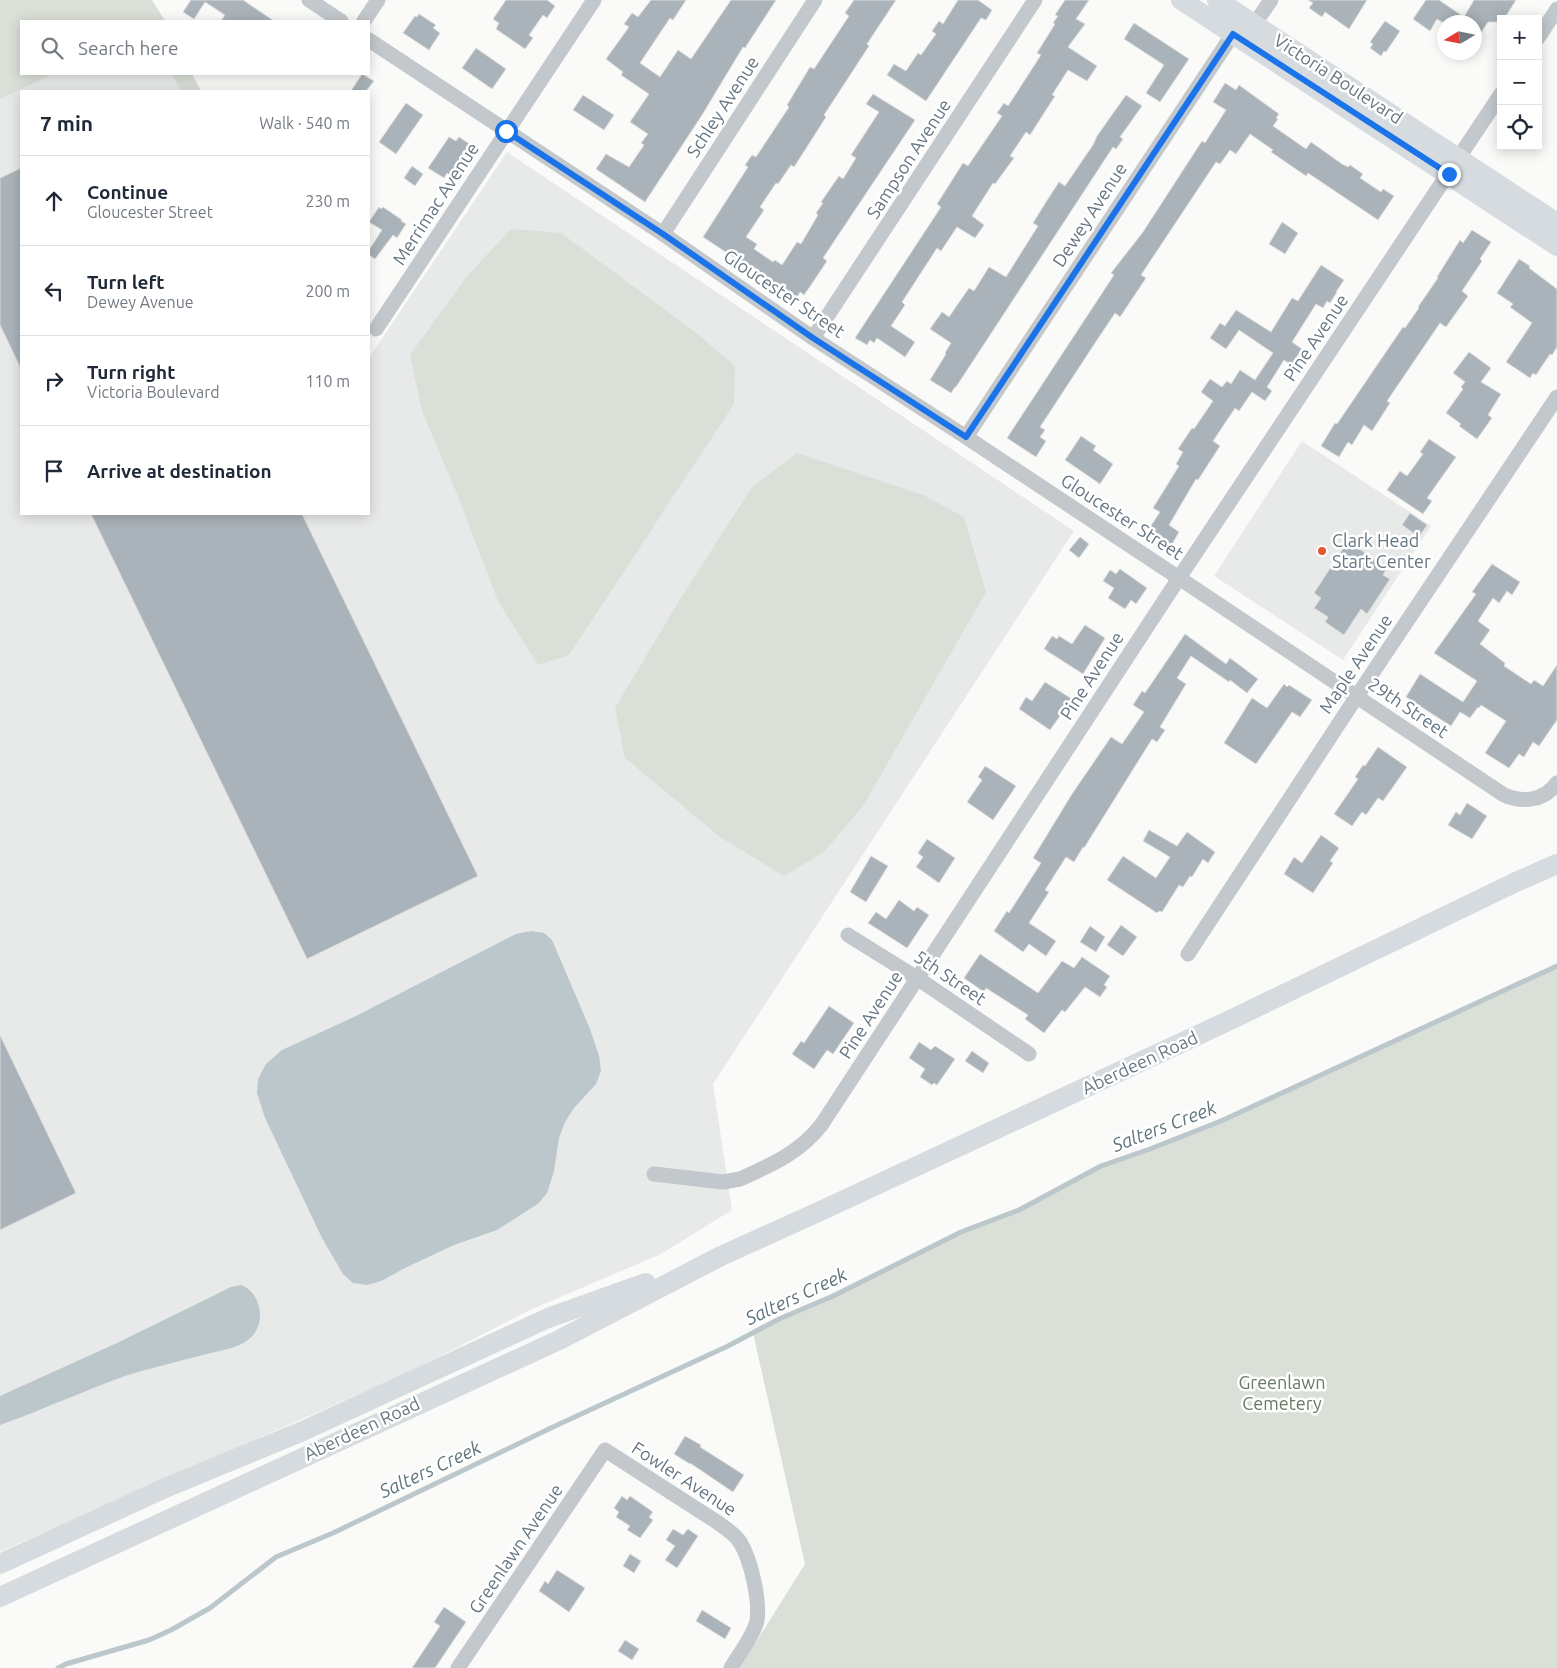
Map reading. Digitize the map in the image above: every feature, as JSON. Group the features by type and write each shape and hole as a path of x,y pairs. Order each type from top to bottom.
{"main road":[{"name":"Victoria Boulevard","path":"1181,0 1233,34 1454,166"},
{"name":"Victoria Boulevard","path":"1217,0 1254,24 1454,166"},
{"path":"1454,166 1557,223"},
{"path":"1454,166 1557,246"},
{"name":"Aberdeen Road","path":"0,1597 558,1340 721,1256 1200,1035 1557,864"},
{"name":"Aberdeen Road","path":"0,1564 111,1512 303,1431 548,1318 721,1256"}],"street":[{"path":"309,0 339,20"},
{"path":"365,20 378,0"},
{"name":"Merrimac Avenue","path":"376,329 594,0"},
{"name":"Schley Avenue","path":"663,234 815,0"},
{"name":"Sampson Avenue","path":"813,338 1036,0"},
{"path":"1233,34 1254,24 1271,0"},
{"path":"1542,32 1557,9"},
{"name":"Dewey Avenue","path":"966,437 1233,34"},
{"name":"Gloucester Street","path":"370,41 663,234 813,338 1179,578"},
{"name":"Pine Avenue","path":"654,1174 723,1182 731,1181 769,1166 800,1148 813,1136 1179,578 1497,100"},
{"name":"Maple Avenue","path":"1188,954 1557,396"},
{"name":"29th Street","path":"1179,578 1504,795 1513,799 1535,799 1546,794 1557,783"},
{"name":"5th Street","path":"848,935 917,978 1029,1054"},
{"name":"Fowler Avenue","path":"605,1450 717,1522 733,1534 746,1554 757,1611 754,1630 731,1668"},
{"name":"Greenlawn Avenue","path":"458,1668 605,1450"}],"shaded area":[{"path":"0,0 20,20 20,75 183,75 190,90 20,90 20,515 370,515 370,357 507,152 1074,531 713,1084 732,1210 661,1254 530,1310 407,1373 0,1552"},
{"name":"Clark Head Start Center","path":"1302,441 1431,526 1343,660 1214,576"},
{"path":"531,931 544,933 552,940 590,1029 599,1056 601,1071 596,1084 574,1108 565,1122 559,1138 554,1171 547,1193 539,1203 497,1230 454,1245 381,1281 367,1285 353,1283 343,1274 322,1238 265,1118 257,1093 258,1079 266,1064 282,1050 354,1017 516,934"},
{"path":"241,1285 254,1295 258,1302 260,1318 255,1333 239,1345 125,1376 0,1425 0,1396 117,1343 231,1287"}],"green space":[{"path":"0,0 152,0 164,20 20,20 20,75 51,75 0,99"},
{"path":"173,75 193,75 200,90 180,90"},
{"path":"511,229 561,233 695,332 735,366 734,404 569,655 538,665 498,601 457,494 422,411 410,355 468,275"},
{"path":"797,453 923,495 964,517 986,592 863,806 824,852 784,876 720,837 625,758 615,708 679,601 752,487"},
{"name":"Greenlawn Cemetery","path":"1557,966 1557,1668 740,1668 805,1564 753,1333 779,1319 833,1296 961,1232 1019,1210 1101,1166 1221,1121"}],"building":[{"path":"191,0 243,0 273,20 222,20 225,15 205,2 194,19 183,12"},
{"path":"506,0 547,0 555,6 547,18 543,15 529,35 533,38 525,49 496,29 499,23 493,19"},
{"path":"651,0 686,0 673,20 670,18 640,63 660,77 678,50 691,59 731,0 776,0 745,48 743,47 702,115 645,202 596,169 606,154 629,167 644,145 641,143 648,134 630,122 649,94 621,75 623,72 606,59 629,27 624,24 632,13 638,17"},
{"path":"854,0 896,0 867,44 869,46 824,115 826,117 794,167 791,165 760,207 764,210 746,237 757,244 754,249 773,262 775,260 782,265 797,242 801,244 818,215 816,213 823,203 821,202 839,176 843,179 856,158 851,155 879,112 866,104 873,94 915,120 823,258 827,261 804,295 800,292 796,299 703,237 748,167 745,165 752,155 756,157 789,107 787,105 810,67 814,69 849,16 845,13"},
{"path":"958,0 978,0 992,10 986,20 981,18 926,101 887,75 894,64 906,71 918,53 921,55 936,34 932,31 939,21 943,24"},
{"path":"1065,0 1089,0 1076,19 1085,24 1068,47 1097,66 1087,81 1068,70 1052,95 1055,96 1030,135 1026,132 1010,156 1014,158 995,184 993,183 972,216 984,225 975,238 957,227 941,251 937,248 902,302 905,305 891,326 915,342 905,357 877,338 874,343 870,340 867,345 855,338 941,207 937,204 963,163 968,166 1002,116 997,113 1004,103 1008,106 1041,55 1037,53 1055,24 1053,23 1058,16 1055,15"},
{"path":"1308,0 1367,0 1349,29 1325,12 1322,17 1309,8 1313,3"},
{"path":"1426,0 1439,0 1461,15 1437,15 1437,19 1430,31 1413,19"},
{"path":"1474,0 1516,0 1507,15 1497,15 1497,22 1488,22 1482,31 1482,15 1465,15"},
{"path":"419,14 436,25 433,28 440,33 429,50 403,33 415,16 417,17"},
{"path":"1385,21 1400,31 1386,52 1384,51 1381,56 1370,48 1373,44 1370,42"},
{"path":"1134,23 1189,59 1160,102 1146,93 1164,65 1124,39"},
{"path":"476,48 506,69 492,89 462,68"},
{"path":"361,75 374,81 367,90 352,90"},
{"path":"1225,83 1236,90 1239,85 1279,114 1273,126 1306,149 1311,142 1342,164 1348,167 1350,165 1363,174 1360,178 1381,192 1383,189 1394,196 1378,220 1308,173 1306,176 1271,152 1273,150 1250,134 1236,154 1230,150 1220,164 1216,162 1141,275 1146,278 1120,317 1115,313 1095,343 1040,427 1045,430 1040,437 1046,441 1036,457 1007,438 1114,275 1111,273 1143,232 1202,141 1205,143 1226,110 1213,102"},
{"path":"583,95 614,115 604,130 573,110"},
{"path":"1126,95 1142,106 1120,137 1123,139 1116,149 1113,147 956,387 951,393 930,380 951,343 930,329 942,312 949,317 969,288 974,291 989,267 1006,277 1038,226 1033,223 1059,182 1065,186"},
{"path":"406,103 423,115 396,154 379,142"},
{"path":"449,137 456,141 459,137 471,145 450,175 447,173 444,178 428,168"},
{"path":"412,166 423,174 415,186 404,178"},
{"path":"20,168 20,367 0,325 0,178"},
{"path":"379,207 381,209 383,207 406,224 397,238 393,235 375,259 370,256 370,248 382,230 370,223"},
{"path":"1282,222 1298,233 1285,254 1269,244"},
{"path":"1472,230 1491,242 1480,259 1482,261 1462,291 1468,296 1446,327 1440,323 1387,401 1390,403 1372,431 1364,425 1352,445 1348,442 1339,457 1321,446 1335,423 1337,424 1403,327 1405,328 1419,308 1460,240 1463,243"},
{"path":"1519,259 1557,289 1557,347 1536,375 1533,373 1530,378 1506,362 1532,323 1510,307 1513,304 1497,293"},
{"path":"1321,265 1344,280 1330,303 1327,301 1323,308 1316,304 1292,342 1302,349 1291,365 1284,360 1267,387 1272,391 1265,401 1252,392 1239,411 1235,408 1213,441 1220,446 1198,480 1196,479 1169,525 1179,532 1171,546 1147,532 1160,512 1153,508 1179,466 1176,464 1183,452 1178,449 1213,401 1201,392 1210,379 1222,387 1227,381 1231,384 1240,370 1255,380 1273,353 1239,330 1226,349 1210,338 1220,323 1225,326 1236,310 1271,332 1292,298 1298,301"},
{"path":"1469,352 1491,368 1481,382 1501,394 1488,415 1492,418 1477,439 1459,426 1461,424 1446,413 1463,389 1461,387 1465,382 1453,373"},
{"path":"1081,436 1096,446 1093,450 1113,464 1100,484 1065,460"},
{"path":"1429,439 1456,457 1427,498 1432,501 1423,514 1387,490 1400,471 1407,476 1423,454 1420,452"},
{"path":"1410,513 1427,525 1419,537 1402,525"},
{"path":"91,515 302,515 478,876 307,959"},
{"path":"1080,537 1089,544 1079,558 1069,550"},
{"path":"1348,541 1387,568 1383,575 1390,579 1367,614 1361,609 1344,635 1325,622 1328,617 1314,608 1321,598 1314,593"},
{"path":"1492,564 1520,582 1512,595 1507,591 1499,603 1493,598 1478,621 1490,630 1480,644 1505,663 1504,666 1531,684 1534,680 1543,686 1557,665 1557,720 1539,746 1533,742 1524,757 1519,754 1509,768 1485,753 1506,721 1481,705 1470,718 1460,712 1451,726 1406,697 1420,674 1463,702 1477,681 1434,653 1476,594 1472,592"},
{"path":"1120,569 1147,588 1136,604 1131,600 1125,609 1108,598 1114,588 1103,581 1110,570 1116,574"},
{"path":"1085,625 1105,638 1083,674 1044,649 1052,636 1057,639 1059,636 1072,644"},
{"path":"1185,634 1226,664 1230,658 1258,679 1247,693 1191,656 1177,678 1186,684 1160,727 1165,730 1157,742 1152,739 1074,862 1066,857 1045,890 1049,892 1029,923 1056,941 1046,956 1029,944 1023,952 994,931 1007,911 1009,913 1041,863 1033,858 1072,794 1111,737 1122,744 1144,712 1133,705 1142,691 1145,693"},
{"path":"1045,682 1072,699 1050,730 1019,709 1026,697 1032,701"},
{"path":"1284,684 1287,687 1289,685 1312,700 1300,717 1292,712 1256,764 1224,743 1252,698 1267,708"},
{"path":"1378,747 1407,767 1383,801 1378,798 1366,815 1362,812 1352,826 1334,814 1358,779 1355,777"},
{"path":"985,766 1016,786 993,820 967,802 982,780 978,777"},
{"path":"1467,803 1487,816 1472,839 1448,825 1456,812 1460,815"},
{"path":"1149,830 1177,846 1187,832 1215,852 1208,863 1203,859 1192,877 1190,876 1183,887 1179,885 1162,912 1159,911 1157,913 1107,880 1123,856 1156,878 1170,857 1143,841"},
{"path":"1321,835 1339,848 1330,861 1333,863 1313,893 1284,874 1294,857 1302,863"},
{"path":"927,839 955,858 939,883 916,867 923,857 918,853"},
{"path":"871,856 888,866 866,902 850,892"},
{"path":"899,900 914,911 917,907 929,915 907,948 868,923 876,912 886,919"},
{"path":"1121,925 1137,937 1123,956 1107,945"},
{"path":"1090,926 1105,937 1096,952 1080,942"},
{"path":"980,954 1038,993 1062,961 1074,968 1082,957 1110,976 1104,985 1107,987 1100,997 1085,987 1065,1012 1062,1010 1044,1033 1025,1019 1028,1015 986,988 984,992 964,978"},
{"path":"829,1006 854,1023 833,1054 827,1050 814,1069 792,1054 801,1041 804,1043"},
{"path":"0,1035 76,1193 0,1230"},
{"path":"919,1042 931,1050 935,1046 955,1059 937,1085 934,1083 932,1085 920,1077 925,1069 909,1058"},
{"path":"972,1051 989,1063 983,1073 965,1061"},
{"path":"685,1436 744,1475 733,1492 674,1454"},
{"path":"622,1496 627,1500 630,1496 653,1512 649,1517 653,1520 640,1538 627,1530 630,1526 616,1517 619,1512 614,1508"},
{"path":"673,1529 683,1535 688,1529 698,1536 677,1568 665,1560 675,1546 666,1540"},
{"path":"630,1554 641,1561 634,1573 623,1566"},
{"path":"557,1570 585,1588 569,1612 539,1591 545,1581 548,1584"},
{"path":"444,1607 466,1622 435,1668 412,1668 440,1626 434,1622"},
{"path":"702,1610 731,1628 725,1639 696,1621"},
{"path":"625,1640 639,1649 632,1660 618,1651"}],"waterway":[{"name":"Salters Creek","path":"58,1668 149,1640 171,1630 210,1608 276,1557 333,1533 553,1427 728,1346 779,1319 833,1296 961,1232 1019,1210 1101,1166 1221,1121 1557,966"}],"place":[{"name":"Clark Head Start Center","path":"1322,551"}],"route":[{"path":"506,131 663,234 813,338 966,437 1233,34 1449,174"}]}
